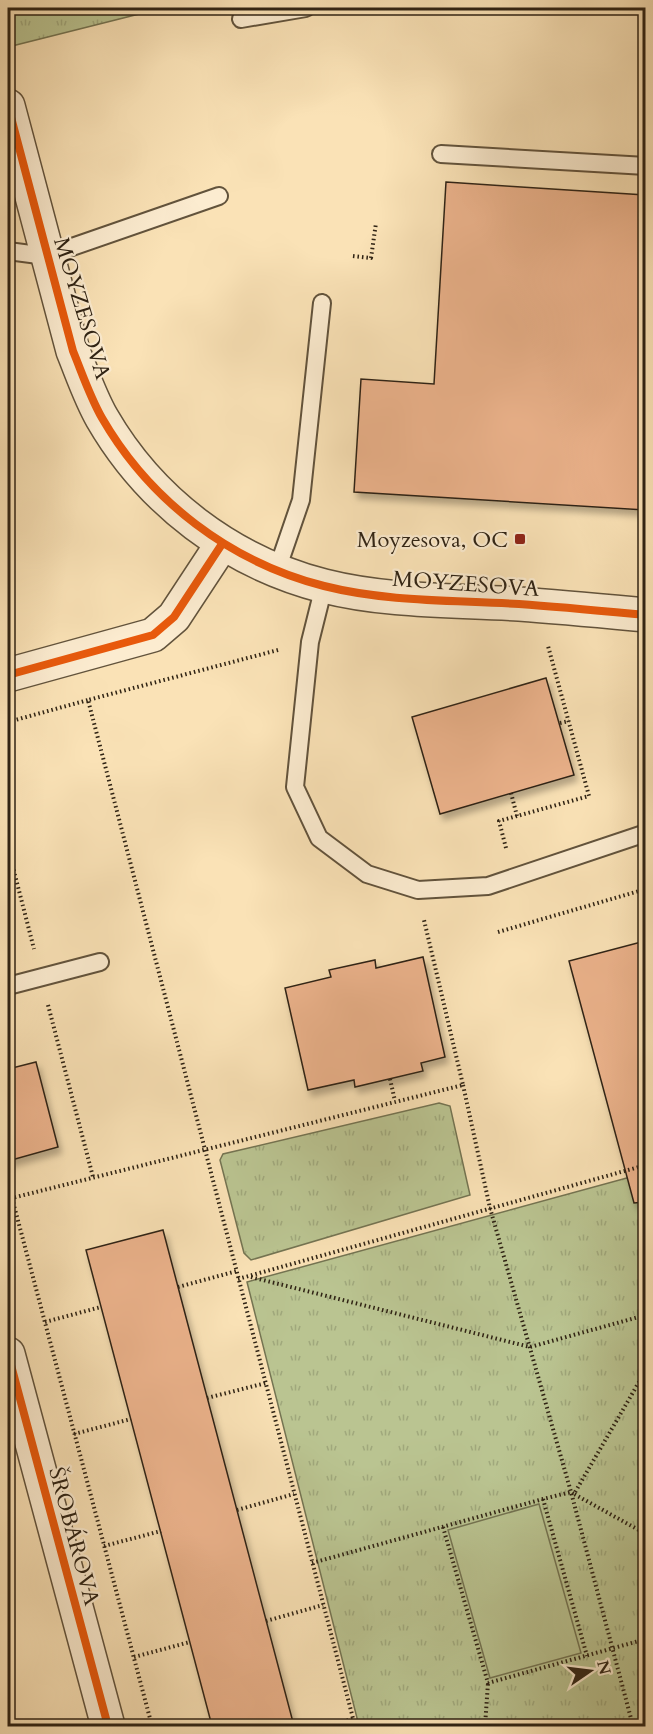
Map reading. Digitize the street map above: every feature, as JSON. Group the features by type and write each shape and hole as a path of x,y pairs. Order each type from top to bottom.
{"street":[{"name":"MOYZESOVA","path":"8,111 73,351 101,416 145,478 176,509 222,544 277,570 324,586 371,594 438,601 519,604 645,615"},
{"path":"8,675 153,635 174,617 222,544"},
{"name":"ŠROBÁROVA","path":"8,1354 108,1726"}],"lane":[{"path":"241,19 306,8"},
{"path":"441,154 645,166"},
{"path":"8,251 46,256 219,196"},
{"path":"277,570 301,500 322,303"},
{"path":"324,586 310,642 295,787 319,838 367,874 418,890 488,886 645,833"},
{"path":"8,986 100,962"}],"path":[{"path":"353,256 371,258 376,223"},
{"path":"513,878 499,821 589,796 546,640"},
{"path":"8,722 310,642"},
{"path":"88,700 355,1726"},
{"path":"560,723 569,721"},
{"path":"511,793 517,816"},
{"path":"8,848 93,1177"},
{"path":"498,932 645,889"},
{"path":"418,890 490,1208 572,1493 633,1726"},
{"path":"390,1079 395,1102"},
{"path":"152,1726 10,1198 463,1085"},
{"path":"238,1279 645,1165"},
{"path":"178,1287 237,1271"},
{"path":"249,1276 530,1347 645,1316"},
{"path":"45,1322 101,1307"},
{"path":"572,1493 645,1370"},
{"path":"207,1398 266,1383"},
{"path":"74,1434 130,1419"},
{"path":"312,1563 543,1498 572,1493 645,1534"},
{"path":"237,1510 294,1494"},
{"path":"543,1498 586,1656"},
{"path":"443,1527 488,1683 485,1726"},
{"path":"104,1546 161,1531"},
{"path":"266,1621 323,1605"},
{"path":"488,1683 645,1639"},
{"path":"134,1658 190,1642"},
{"path":"325,1726 353,1719"}],"green space":[{"path":"8,8 163,8 8,47"},
{"path":"439,1103 450,1106 470,1195 251,1260 244,1253 220,1160 223,1154"},
{"path":"645,1173 645,1726 359,1726 247,1282"},
{"path":"539,1504 581,1653 490,1678 448,1530"}],"building":[{"path":"446,182 645,195 645,510 354,492 361,379 434,384"},
{"path":"546,678 574,775 440,814 412,717"},
{"path":"645,941 645,1202 634,1203 569,961"},
{"path":"423,957 445,1057 421,1063 423,1071 355,1087 354,1080 308,1090 285,988 331,977 329,970 375,960 376,968"},
{"path":"36,1062 58,1147 8,1161 8,1069"},
{"path":"163,1230 294,1726 212,1726 86,1250"}],"cycle path":[{"path":"8,106 73,351 94,402 121,448 144,476 196,524 225,544 256,561 289,575 348,591 396,598 519,604 646,615"},
{"path":"8,675 153,635 174,617 222,544"},
{"path":"8,1354 108,1726"}],"place":[{"name":"Moyzesova, OC","path":"520,539"}]}
